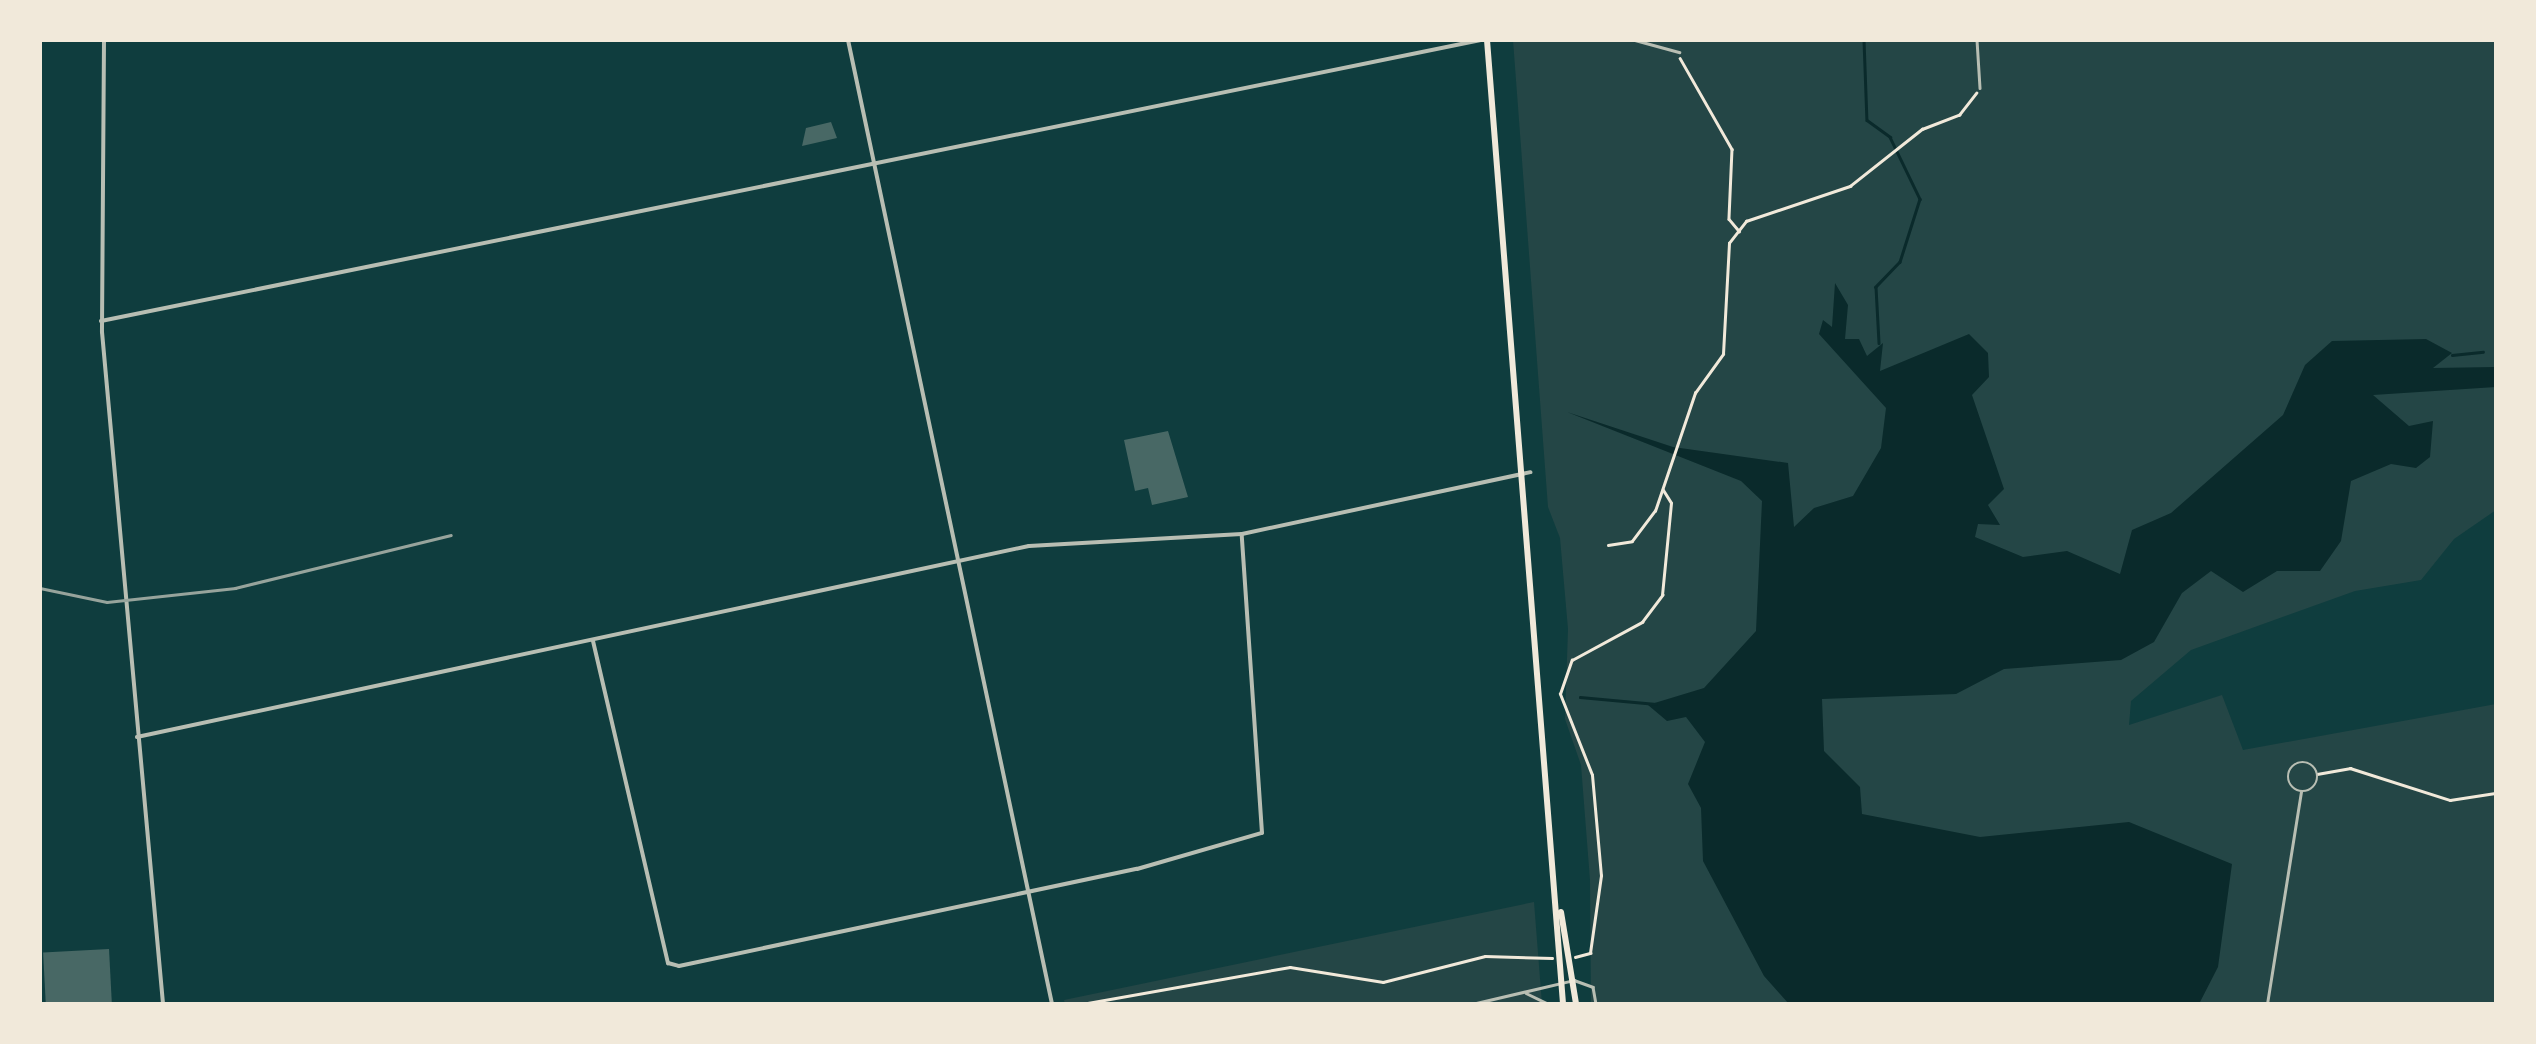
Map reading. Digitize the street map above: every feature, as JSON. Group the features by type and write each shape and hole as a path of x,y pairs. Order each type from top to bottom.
{"main road":[{"path":"1484,40 1526,472 1560,909 1563,1004"},
{"path":"1560,909 1576,1004"}],"street":[{"path":"104,40 101,320 163,1004"},
{"path":"848,40 1031,890 1052,1004"},
{"path":"101,320 1484,40"},
{"path":"137,737 1070,540 1242,534 1526,472"},
{"path":"593,642 668,963 1031,890 1262,833 1242,534"}],"lane":[{"path":"1635,40 1680,52"},
{"path":"1977,40 1980,88"},
{"path":"2267,1004 2301,792 2318,774 2308,763 2293,766 2289,784 2301,792"},
{"path":"1472,1004 1574,980 1593,987 1596,1004"},
{"path":"1524,993 1549,1004"}],"path":[{"path":"1680,52 1686,79 1732,149 1729,219 1739,231"},
{"path":"1608,545 1632,541 1663,490 1695,392 1727,342 1728,248 1739,231 1790,200 1850,186 1898,147 1959,116 1980,88"},
{"path":"1578,956 1590,953 1601,876 1592,775 1560,694 1572,660 1642,622 1662,595 1670,503 1663,490"},
{"path":"2318,774 2350,768 2450,800 2496,793"},
{"path":"1082,1004 1290,967 1382,982 1485,956 1552,958"}],"shaded area":[{"path":"1513,40 2496,40 2496,510 2454,539 2421,580 2355,591 2191,650 2131,701 2129,725 2222,695 2243,750 2496,704 2496,1004 1591,1004 1590,880 1581,765 1565,719 1568,629 1560,538 1548,507"},
{"path":"1835,283 1848,305 1845,339 1859,339 1867,356 1883,343 1880,371 1969,334 1988,353 1989,377 1972,395 2004,489 1988,505 2000,525 1978,524 1975,537 2023,557 2067,551 2120,574 2132,530 2171,513 2283,415 2305,365 2332,341 2426,339 2452,353 2433,368 2496,367 2496,387 2373,395 2409,426 2433,421 2430,457 2416,468 2391,464 2351,481 2341,541 2320,571 2277,571 2243,592 2211,571 2182,593 2154,642 2121,660 2004,669 1956,694 1822,699 1824,751 1860,787 1862,814 1980,837 2129,822 2232,864 2218,967 2199,1004 1789,1004 1764,976 1703,861 1701,808 1688,784 1705,742 1686,717 1667,721 1648,705 1704,688 1756,631 1762,501 1741,481 1567,412 1673,447 1788,463 1794,527 1814,508 1853,496 1881,448 1886,408 1819,334 1823,320 1832,327"},
{"path":"1534,902 1542,1004 1065,1004 1064,1000"}],"building":[{"path":"831,122 837,138 802,146 806,128"},
{"path":"1168,431 1188,497 1152,505 1148,488 1135,491 1124,440"},
{"path":"109,949 112,1004 46,1004 43,952"}],"waterway":[{"path":"1864,40 1867,120 1890,137 1920,199 1900,262 1876,287 1879,343"},
{"path":"2452,355 2483,352"},
{"path":"1580,697 1656,704"}],"railway":[{"path":"40,588 107,602 235,588 451,535"}]}
